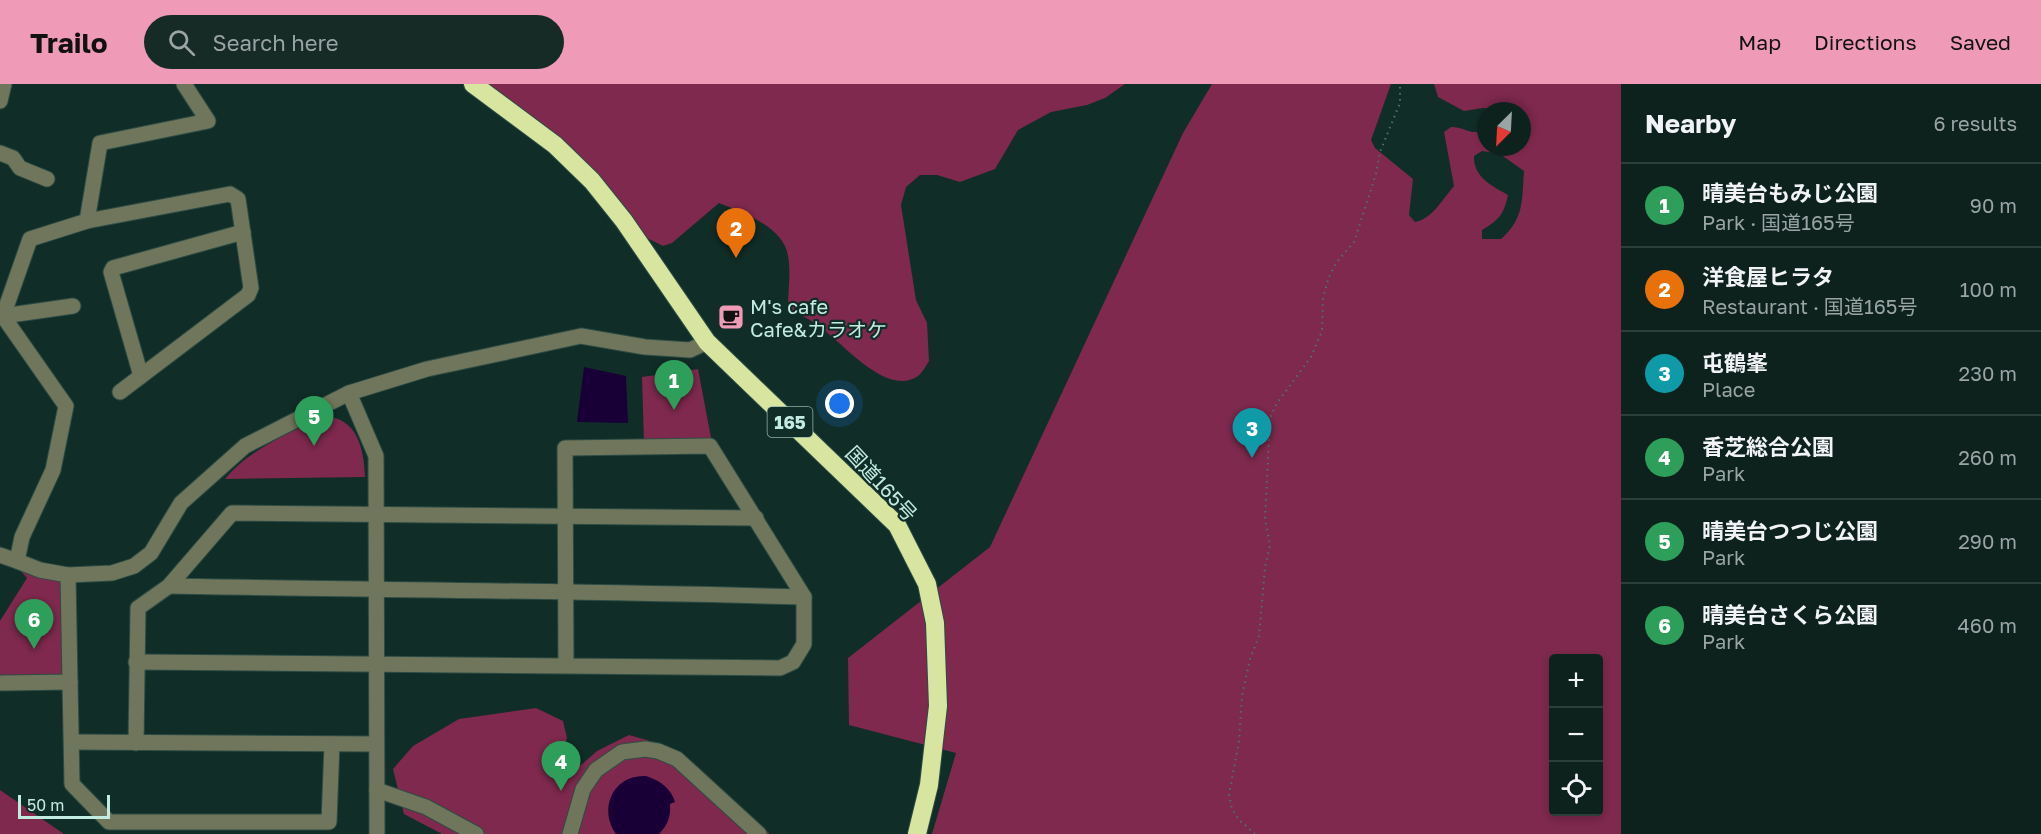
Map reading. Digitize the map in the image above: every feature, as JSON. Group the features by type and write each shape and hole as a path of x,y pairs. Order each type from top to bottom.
{"highway":[{"name":"国道165号","path":"473,84 555,145 592,181 624,221 707,342 897,525 927,584 935,623 938,706 928,785 916,834"}],"street":[{"path":"0,100 4,84"},
{"path":"87,221 100,143 208,121 184,84"},
{"path":"0,153 13,158 20,168 47,179"},
{"path":"3,316 30,239 87,221 230,194 238,199 251,288 248,295 120,392"},
{"path":"141,376 111,272 113,268 243,232"},
{"path":"3,316 74,306"},
{"path":"3,316 66,406 53,470 22,537 17,561"},
{"path":"0,555 40,570 69,574 112,573 134,566 151,553 181,503 245,446 349,393 427,369 581,336 645,347 690,350 707,342"},
{"path":"349,393 376,456 377,834"},
{"path":"136,662 377,667 566,665 780,668 793,662 804,644 804,597 710,446 566,448 566,665"},
{"path":"136,743 138,608 169,586 232,513 756,518"},
{"path":"69,574 72,784 109,822 329,822 332,744"},
{"path":"169,586 376,590 567,590 804,597"},
{"path":"2,683 70,682"},
{"path":"72,742 376,744"},
{"path":"570,834 583,789 596,770 622,752 645,749 658,751 677,759 759,834"},
{"path":"377,790 426,807 476,834"}],"path":[{"path":"1255,834 1239,820 1232,809 1229,795 1239,741 1242,696 1250,659 1259,636 1265,567 1270,545 1265,520 1270,418 1277,403 1311,357 1322,331 1323,298 1329,277 1336,263 1354,242 1376,174 1380,152 1400,103 1400,84"}],"shaded area":[{"path":"487,84 1125,84 1105,98 1087,105 1051,112 1018,130 995,169 960,182 937,175 920,175 906,187 901,205 916,300 927,323 929,361 918,376 906,381 893,380 879,374 816,324 788,308 789,275 785,246 779,237 761,222 719,203 672,243 663,246 647,238 555,134"},
{"path":"1212,84 1391,84 1371,140 1375,148 1413,179 1409,215 1415,222 1427,217 1454,186 1444,132 1451,127 1477,132 1477,154 1474,156 1477,170 1485,180 1508,195 1500,216 1482,230 1482,239 1501,239 1509,232 1518,216 1522,200 1524,171 1503,156 1531,156 1531,102 1477,102 1477,109 1464,111 1438,97 1434,84 1621,84 1621,834 932,834 956,753 849,725 848,658 990,547 1183,133"},
{"path":"584,367 626,376 628,423 577,422"},
{"path":"698,369 712,443 644,443 642,377"},
{"path":"323,416 335,418 351,428 363,455 365,477 225,479 245,459 257,451"},
{"path":"19,569 64,580 70,676 0,677 0,621 27,578"},
{"path":"536,708 563,721 567,738 561,755 581,765 597,751 629,735 668,746 695,764 770,834 442,834 404,814 393,769 413,746 459,719"},
{"path":"646,776 664,785 673,797 675,802 670,804 667,824 659,834 616,834 608,814 612,795 625,781 634,777"},
{"path":"0,790 64,834 0,834"}],"place":[{"name":"洋食屋ヒラタ","path":"736,258"},
{"name":"M's cafe Cafe&カラオケ","path":"731,317"},
{"name":"晴美台もみじ公園","path":"674,410"},
{"name":"晴美台つつじ公園","path":"314,446"},
{"name":"屯鶴峯","path":"1252,458"},
{"name":"晴美台さくら公園","path":"34,649"},
{"name":"香芝総合公園","path":"561,791"}]}
